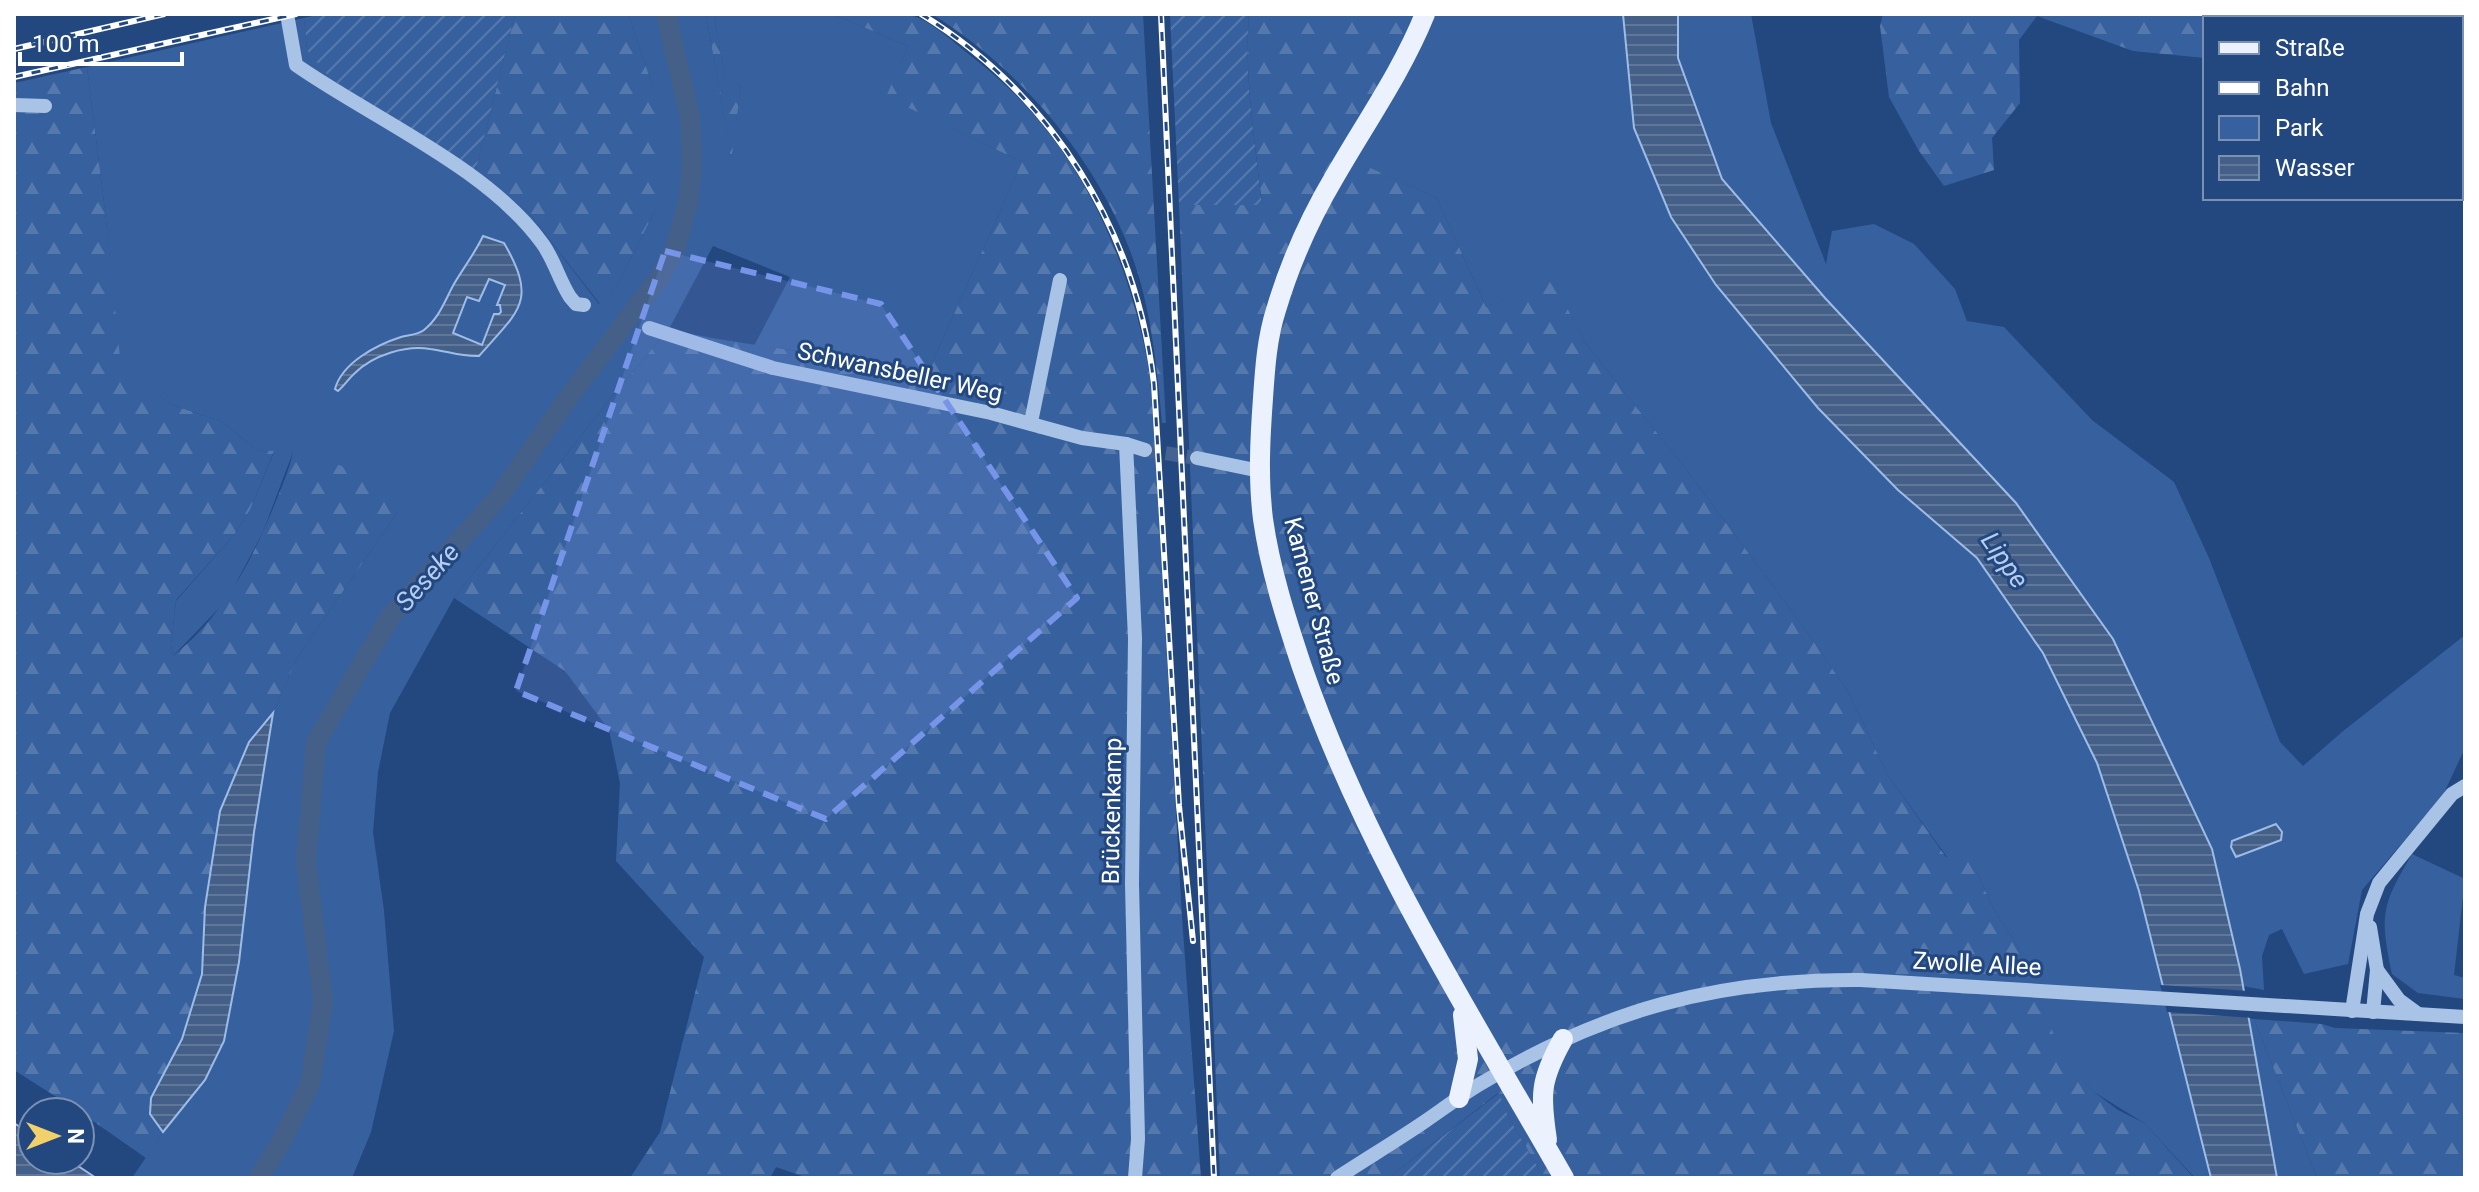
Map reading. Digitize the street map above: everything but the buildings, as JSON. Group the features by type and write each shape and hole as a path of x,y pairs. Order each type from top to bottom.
{"main road":[{"name":"Kamener Straße","path":"1425,14 1404,58 1309,224 1275,313 1266,361 1260,471 1264,521 1275,577 1312,696 1364,816 1461,999 1564,1178"},
{"path":"1459,1098 1468,1059 1461,999"},
{"path":"1549,1151 1542,1107 1543,1082 1563,1039"}],"street":[{"path":"287,14 296,65 464,170 505,202 543,244 570,297 576,304 584,305"},
{"path":"14,105 45,106"},
{"path":"1031,422 1060,280"},
{"name":"Schwansbeller Weg","path":"649,328 773,368 1031,422 1082,438 1145,450"},
{"name":"Brückenkamp","path":"1126,444 1135,638 1132,884 1138,1139 1135,1178"},
{"path":"1197,458 1260,471"},
{"path":"2352,1011 2367,914 2379,883 2452,794 2465,786"},
{"path":"2367,914 2377,970 2373,1012"},
{"path":"2377,970 2399,1000 2418,1014"},
{"name":"Zwolle Allee","path":"1502,1072 1563,1039 1607,1020 1708,992 1766,983 1861,980 2465,1017"},
{"path":"1337,1178 1502,1072"}],"highlighted area":[{"path":"665,251 881,304 1077,598 826,819 516,691"}],"green space":[{"path":"322,14 515,14 475,173 330,78 307,50 304,18"},
{"path":"515,14 628,14 652,84 663,136 655,211 617,285 600,304 528,212 475,173"},
{"path":"628,14 706,14 731,156 741,85 726,84 716,14 832,14 908,46 887,97 1022,162 929,370 865,358 754,346 790,277 713,246 669,329 454,598 390,713 378,772 373,832 384,911 394,1031 371,1132 352,1178 132,1178 163,1132 205,1080 254,832 273,713 297,658 397,513 293,452 263,532 227,600 173,656 171,644 176,601 234,535 250,510 274,452 257,450 221,421 172,405 120,368 87,67 304,18 307,50 528,212 599,304 617,285 655,211 652,84"},
{"path":"706,14 716,14 726,83 741,85 730,170 730,152"},
{"path":"832,14 911,15 945,35 1010,89 1040,121 1066,156 1108,232 1124,273 1137,316 1151,388 1182,917 1201,1178 808,1178 776,1167 770,1178 630,1178 660,1132 704,957 616,861 620,783 609,730 565,671 454,598 669,329 734,342 929,370 1022,162 886,97 908,46"},
{"path":"932,14 1143,14 1166,423 1162,423 1152,336 1141,284 1109,204 1087,166 1032,97 1001,66"},
{"path":"1170,14 1249,14 1249,86 1262,205 1179,205"},
{"path":"1249,14 1419,14 1344,156 1437,198 1486,307 1552,279 1586,344 1689,473 1849,693 1887,774 1946,857 1966,857 1976,870 1993,908 2018,947 2063,1057 2094,1092 2118,1110 2144,1123 2194,1178 1544,1178 1498,1093 1388,1178 1220,1178 1179,205 1262,204 1249,85"},
{"path":"1419,14 1623,14 1634,128 1671,217 1716,285 1818,408 1898,490 1977,558 2043,653 2097,763 2139,891 2211,1178 2195,1178 2144,1123 2094,1092 2062,1057 2018,947 1993,908 1977,872 1947,857 1887,774 1849,693 1689,473 1586,344 1552,280 1486,307 1437,198 1343,156"},
{"path":"1678,14 1751,14 1771,123 1826,264 1832,231 1874,224 1914,244 1955,289 1967,321 2004,327 2092,420 2174,482 2209,558 2280,742 2303,766 2465,635 2465,748 2443,795 2362,890 2348,964 2304,974 2282,929 2269,935 2262,956 2264,990 2243,986 2212,849 2113,639 2016,503 1825,298 1722,178 1678,58"},
{"path":"1883,14 2280,16 2203,16 2203,58 2133,51 2037,16 2019,40 2020,103 1992,138 1994,170 1944,186 1919,151 1889,97 1880,26"},
{"path":"87,67 121,368 172,405 221,421 257,450 274,451 250,510 234,535 176,600 171,644 173,656 206,624 245,568 274,506 293,452 319,456 359,474 397,513 297,658 273,713 249,742 220,811 205,907 202,974 182,1039 151,1098 150,1114 163,1132 146,1158 96,1123 96,1096 55,1096 14,1070 14,83"},
{"path":"2412,854 2465,879 2454,975 2465,978 2465,999 2418,993 2392,974 2386,937 2386,911 2394,887"},
{"path":"2249,1018 2254,1019 2317,1178 2277,1178"},
{"path":"2254,1019 2322,1024 2335,1028 2465,1033 2465,1178 2317,1178"},
{"path":"1499,1093 1508,1116 1544,1178 1388,1178"}],"water":[{"name":"Lippe","path":"1623,14 1678,14 1678,58 1722,179 1825,298 2016,503 2113,639 2212,849 2240,969 2277,1178 2211,1178 2139,891 2097,763 2043,653 1977,558 1898,490 1818,408 1716,285 1671,217 1634,128"},
{"path":"483,236 504,243 520,279 522,293 513,316 479,356 421,348 400,350 371,361 338,391 335,389 345,371 361,356 391,340 419,333 430,325","holes":["489,279 505,285 497,305 500,305 501,312 494,314 482,345 453,333 467,297 479,301"]},
{"path":"273,713 254,832 239,962 224,1041 205,1080 163,1132 150,1114 151,1098 182,1039 202,974 205,907 220,811 249,742"},
{"path":"2276,824 2282,832 2281,840 2236,857 2231,847 2232,841"},
{"path":"14,1123 16,1176 96,1178 14,1178"}],"pier":[{"path":"2160,985 2248,991 2253,1018 2167,1012"}],"waterway":[{"name":"Seseke","path":"258,1178 279,1146 310,1084 323,1002 306,862 316,742 390,617 498,498 565,402 659,278 675,249 688,202 692,167 690,117 666,14"}],"tunnel":[{"path":"1145,450 1197,458"}],"railway":[{"path":"14,49 164,14"},
{"path":"14,77 296,14"},
{"path":"921,14 968,47 1011,84 1048,126 1080,172 1107,221 1129,273 1144,327 1154,384 1179,806 1193,941"},
{"path":"1161,14 1214,1178"}]}
